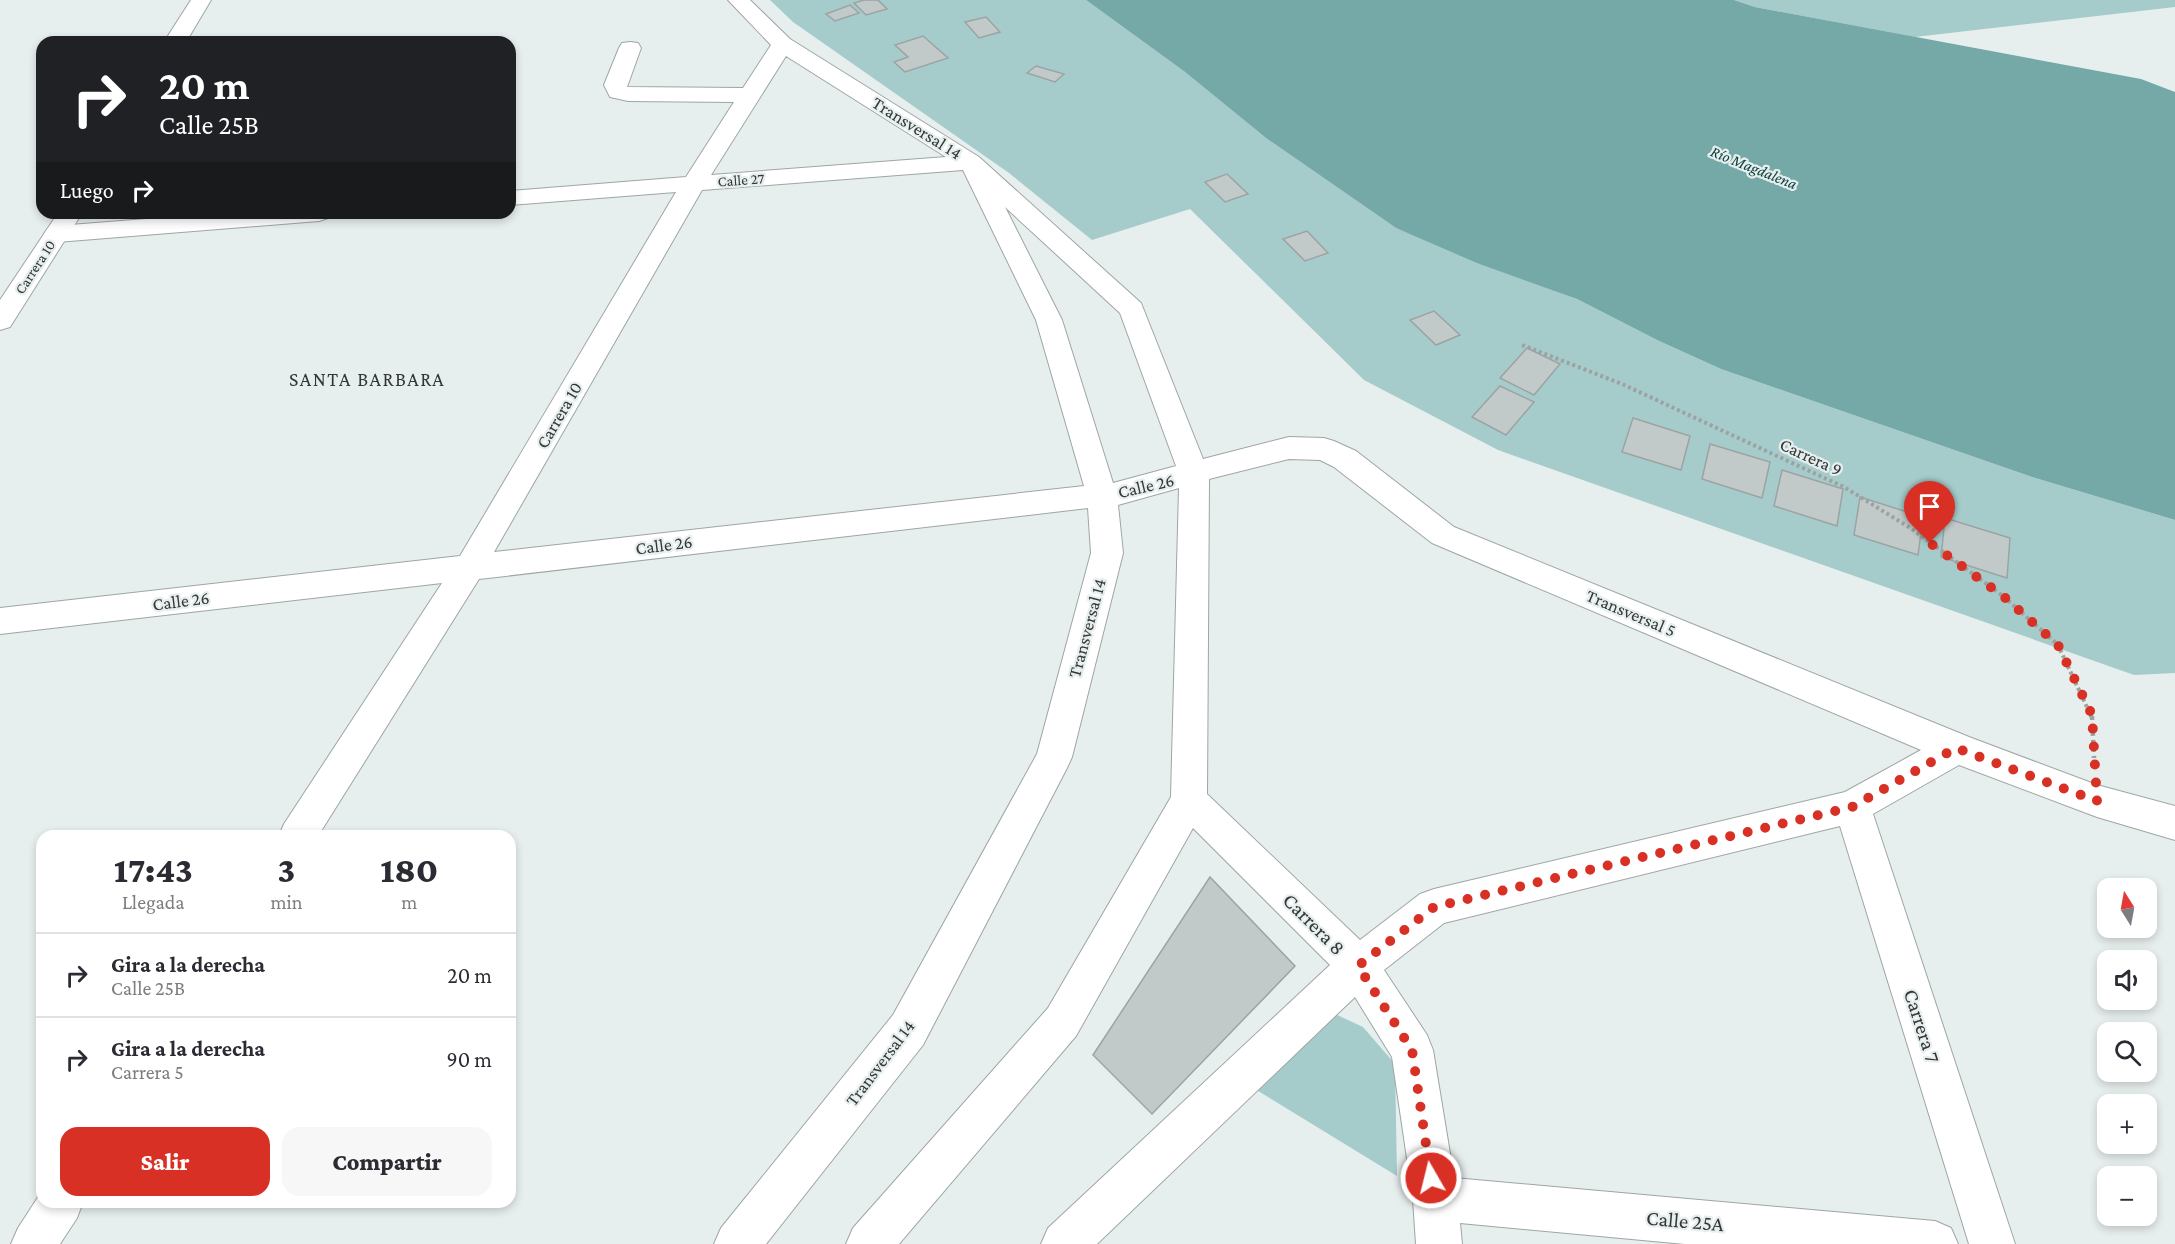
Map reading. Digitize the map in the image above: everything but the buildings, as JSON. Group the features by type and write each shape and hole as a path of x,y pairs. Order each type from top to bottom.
{"street":[{"path":"179,36 201,0"},
{"path":"738,0 782,44"},
{"name":"Carrera 10","path":"301,830 469,568 694,183 782,44"},
{"name":"Transversal 14","path":"736,1244 908,1030 1054,757 1107,553 1102,495 1049,320 971,162 782,44"},
{"path":"630,48 615,85 618,92 750,95"},
{"path":"869,1244 1062,1022 1188,800 1194,474 1132,309 971,162"},
{"name":"Calle 27","path":"516,198 971,162"},
{"path":"63,224 179,219"},
{"name":"Carrera 10","path":"0,321 63,224"},
{"name":"Calle 26","path":"0,621 1123,493 1226,463 1289,448 1324,448"},
{"name":"Transversal 5","path":"1324,448 1346,459 1443,534 1956,748 2097,801 2175,823"},
{"path":"1064,1244 1358,966 1434,907 1852,807 1956,748"},
{"name":"Carrera 8","path":"1188,800 1358,966 1412,1050 1434,1199 1438,1244"},
{"name":"Carrera 7","path":"1852,807 1992,1244"},
{"name":"Calle 25A","path":"1434,1199 1935,1244"},
{"path":"34,1244 57,1208"}],"path":[{"name":"Carrera 9","path":"1522,345 1622,384 1844,487 1912,529 1994,589 2058,645 2092,715 2097,801"}],"shaded area":[{"path":"770,0 1086,0 1185,72 1266,138 1396,228 1577,299 1657,340 1721,369 2032,477 2175,520 2175,673 2134,675 1498,450 1364,380 1190,209 1092,240 1009,173 793,22"},
{"path":"1734,0 2175,0 2175,7 1915,37 1755,7"},
{"path":"1335,1014 1363,1027 1395,1064 1397,1176 1255,1089"}],"water":[{"name":"Río Magdalena","path":"1086,0 1734,0 1755,7 2141,79 2175,92 2175,520 2032,477 1721,369 1657,340 1577,299 1477,263 1396,228 1266,138 1185,72"}],"district":[{"name":"SANTA BARBARA","path":"367,379"}],"route":[{"path":"1431,1178 1412,1050 1358,966 1434,907 1852,807 1956,748 2097,801 2092,715 2058,645 2003,596 1930,543"}]}
